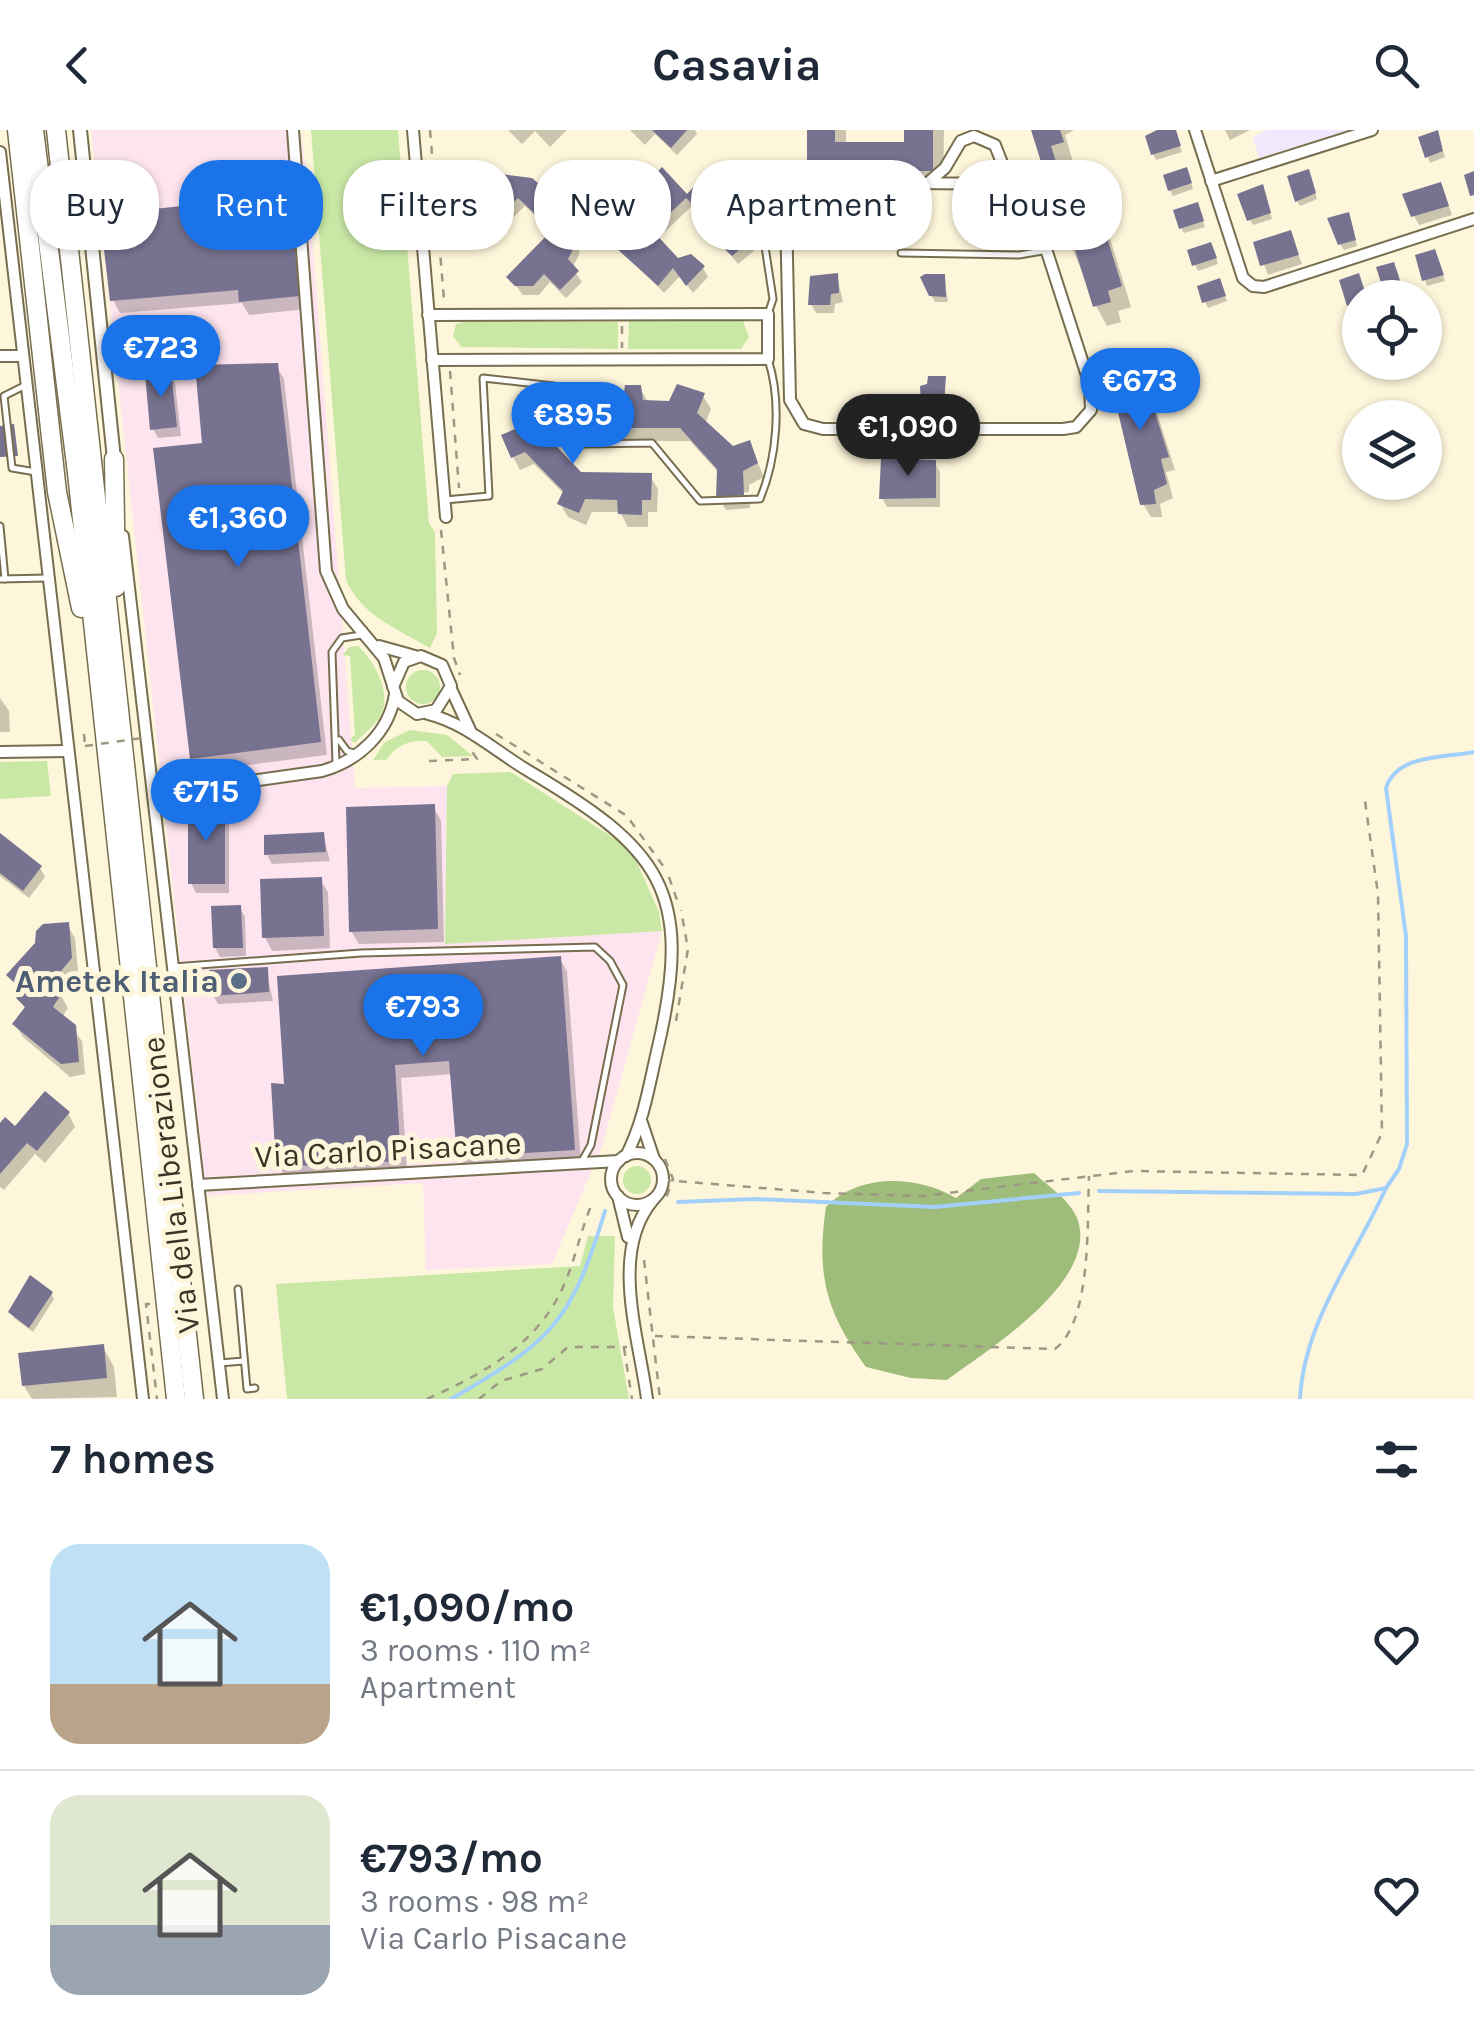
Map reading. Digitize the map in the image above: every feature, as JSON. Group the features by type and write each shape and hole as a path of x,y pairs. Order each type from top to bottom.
{"highway":[{"path":"18,130 57,492 68,561 94,657"},
{"path":"34,130 77,472 176,1399"},
{"path":"56,130 194,1399"},
{"path":"114,459 115,570 131,827"}],"street":[{"name":"Via della Liberazione","path":"80,130 114,459 223,1399"},
{"path":"293,130 324,560 336,597 371,640 403,707 452,721 611,822 642,856 664,898 672,940 672,984 642,1122 612,1185"},
{"path":"412,130 444,500 442,518"},
{"path":"1195,130 1243,278 1253,286 1474,218"},
{"path":"1211,181 1372,130"},
{"path":"932,179 946,168 961,141 974,133 995,145 999,160"},
{"name":"Via della Liberazione","path":"0,152 143,1399"},
{"path":"952,156 952,160"},
{"path":"788,250 790,400 804,424 822,429 1076,427 1090,410 1093,398 1048,250"},
{"path":"428,315 768,314 768,358 432,360"},
{"path":"0,356 23,356"},
{"path":"371,640 398,653 421,656 442,665 473,735"},
{"path":"153,794 330,769 360,753 384,727 404,662 421,656"},
{"path":"384,727 444,704 451,686"},
{"path":"0,752 68,751"},
{"path":"630,1248 638,1220 663,1180 642,1122"},
{"path":"622,1159 640,1154 654,1160"},
{"name":"Via Carlo Pisacane","path":"198,1185 622,1159"},
{"path":"581,1164 603,1174 618,1196 630,1248 647,1399"},
{"path":"618,1196 639,1205 653,1200"},
{"name":"Via della Liberazione","path":"132,1399 138,1372"}],"lane":[{"path":"766,250 773,299 768,314"},
{"path":"902,254 1020,255 1048,250"},
{"path":"444,500 489,496 484,378 554,386 558,426 584,444 652,443 700,500 760,499 771,473 774,435 774,386 768,358"},
{"path":"26,386 4,396 12,468 36,472"},
{"path":"0,526 2,579 48,578"},
{"path":"330,769 338,760 332,652 347,636 371,640"},
{"path":"338,736 346,751 360,753"},
{"path":"173,966 361,953 595,947 610,961 623,985 591,1145 581,1164"},
{"path":"238,1289 247,1388 256,1388"},
{"path":"219,1363 244,1361"}],"path":[{"path":"430,130 444,300"},
{"path":"622,314 622,359"},
{"path":"450,366 460,499"},
{"path":"442,518 454,658"},
{"path":"84,734 85,746 142,738"},
{"path":"429,762 477,758 471,750"},
{"path":"663,1180 824,1193 923,1196 1134,1172 1320,1178 1362,1175 1370,1166 1382,1133 1378,894 1364,794"},
{"path":"479,1399 501,1382 542,1369 568,1347 639,1342 1055,1349 1069,1338 1084,1279 1090,1175"},
{"path":"427,1399 466,1382 535,1333 566,1280 591,1206"},
{"path":"146,1304 151,1304 159,1399 146,1304"},
{"path":"639,1342 653,1346"},
{"path":"624,1346 632,1399"}],"shaded area":[{"path":"91,130 300,130 305,160 179,160 179,250 313,250 355,788 447,786 445,943 662,931 602,1146 552,1264 426,1270 423,1183 206,1196 104,250 159,250 159,160 94,160"},
{"path":"1266,130 1346,131 1259,158 1253,137"}],"green space":[{"path":"311,130 398,130 400,160 343,160 343,250 407,250 429,523 435,532 437,633 430,648 371,612 346,580 320,250 323,160 313,160"},
{"path":"629,320 743,321 749,337 741,349 628,349"},
{"path":"618,322 618,349 461,347 453,336 456,324"},
{"path":"358,646 381,680 384,701 378,720 355,743 350,740 355,734 350,656 343,655 349,647"},
{"path":"423,670 435,675 440,687 435,699 423,704 411,699 406,687 411,675"},
{"path":"410,730 447,735 473,756 442,757 427,741 420,741 404,744 386,760 373,760 385,742"},
{"path":"47,761 51,796 0,799 0,762"},
{"path":"511,772 631,849 659,912 662,931 445,944 447,786 453,774"},
{"path":"637,1166 647,1170 651,1180 647,1190 637,1194 627,1190 623,1180 627,1170"},
{"path":"1034,1173 1064,1199 1077,1218 1080,1241 1073,1265 1057,1288 1037,1311 947,1380 911,1378 866,1367 841,1328 827,1292 822,1253 826,1207 839,1196 871,1183 924,1185 956,1198 981,1179"},
{"path":"588,1236 615,1236 613,1307 629,1399 287,1399 276,1284 580,1266"}],"building":[{"path":"652,130 687,130 671,148"},
{"path":"807,130 835,130 835,142 904,142 904,130 933,130 933,171 932,160 807,160"},
{"path":"1031,130 1060,130 1064,142 1051,146 1055,160 1040,160"},
{"path":"1157,130 1176,130 1181,146 1151,155 1145,136"},
{"path":"1438,130 1443,151 1425,158 1418,137"},
{"path":"1187,167 1192,183 1168,191 1163,175"},
{"path":"1309,169 1316,193 1295,202 1287,176"},
{"path":"1474,171 1474,195 1470,196 1464,175"},
{"path":"514,176 532,178 534,213 518,198 514,202"},
{"path":"671,177 687,194 691,190 691,203 686,198 671,212"},
{"path":"1441,182 1449,206 1411,217 1402,194"},
{"path":"1263,184 1271,213 1247,221 1237,194"},
{"path":"1198,202 1204,221 1179,229 1173,210"},
{"path":"179,206 179,250 295,250 300,296 239,302 238,290 110,301 104,250 159,250 159,208"},
{"path":"1349,212 1356,240 1338,245 1327,218"},
{"path":"1291,230 1299,255 1260,266 1253,242"},
{"path":"1211,242 1217,258 1192,266 1187,250"},
{"path":"534,248 572,250 568,259 579,271 560,290 544,274 533,286 515,286 506,277"},
{"path":"1435,249 1444,275 1422,280 1415,255"},
{"path":"618,250 671,250 678,258 691,254 705,266 686,286 673,268 658,286"},
{"path":"1075,250 1111,250 1122,286 1108,291 1111,302 1093,307"},
{"path":"1394,262 1400,280 1380,280 1376,267"},
{"path":"838,273 839,293 831,294 830,305 808,305 810,276"},
{"path":"1359,273 1361,280 1342,280 1342,290 1339,280"},
{"path":"945,274 946,297 929,296 920,277"},
{"path":"1220,278 1226,296 1202,303 1197,286"},
{"path":"1122,362 1126,380 1143,374 1169,457 1161,459 1167,484 1154,490 1156,504 1140,505 1108,370"},
{"path":"278,363 321,742 190,759 153,448 202,443 195,365"},
{"path":"171,371 177,427 150,430 145,373"},
{"path":"928,376 946,376 944,404 921,404 920,386 927,384"},
{"path":"677,384 705,393 697,413 733,446 750,440 758,463 743,471 744,495 716,498 717,469 680,428 606,428 606,400 623,401 625,385 641,385 643,400 669,401"},
{"path":"515,401 542,401 542,431 581,472 652,473 651,500 642,500 642,515 618,514 617,500 585,499 579,513 557,504 563,491 525,452 511,458 501,435 515,429"},
{"path":"14,424 18,456 0,457 0,426"},
{"path":"881,458 936,460 936,498 879,499"},
{"path":"188,803 225,803 225,884 188,884"},
{"path":"435,804 438,929 349,932 346,807"},
{"path":"324,832 326,852 264,855 264,835"},
{"path":"0,833 42,866 23,891 0,873"},
{"path":"322,877 324,936 262,938 260,879"},
{"path":"241,905 243,948 213,948 211,906"},
{"path":"69,922 72,958 50,984 62,993 53,1007 76,1025 79,1062 61,1064 12,1024 25,1007 16,998 23,991 6,975 35,943 36,931 43,924"},
{"path":"561,956 575,1150 457,1157 449,1061 395,1065 401,1161 276,1167 271,1083 284,1084 277,976"},
{"name":"Ametek Italia","path":"268,967 269,992 210,996 209,970"},
{"path":"45,1091 70,1112 37,1151 27,1143 0,1174 0,1123 5,1117 15,1126"},
{"path":"30,1275 53,1292 29,1328 8,1312"},
{"path":"104,1344 107,1378 22,1386 18,1353"}],"waterway":[{"path":"1099,1191 1356,1194 1386,1188 1399,1169 1407,1144 1406,936 1386,788 1392,777 1411,763 1474,752"},
{"path":"1300,1399 1304,1370 1321,1316 1386,1188"},
{"path":"678,1202 755,1199 934,1207 1079,1193"},
{"path":"451,1399 513,1361 553,1325 581,1279 605,1211"}],"place":[{"name":"Ametek Italia","path":"239,981"}]}
